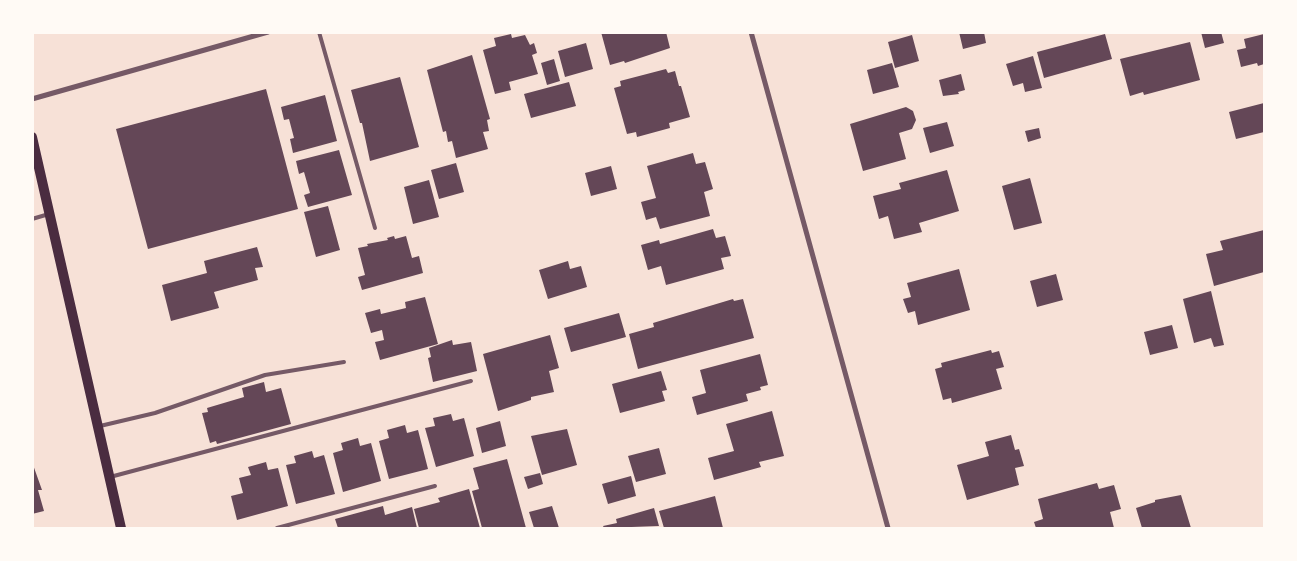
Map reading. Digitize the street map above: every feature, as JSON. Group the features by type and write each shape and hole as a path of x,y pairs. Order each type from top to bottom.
{"main road":[{"path":"32,137 121,528"}],"street":[{"path":"32,99 253,34 268,32"},
{"path":"752,32 888,528"}],"lane":[{"path":"319,32 376,228"},
{"path":"32,218 49,214"},
{"path":"98,426 155,413 265,375 344,362"},
{"path":"109,478 471,381"},
{"path":"277,528 435,486"}],"building":[{"path":"601,32 666,32 670,48 625,63 624,61 610,65"},
{"path":"959,32 984,32 986,43 963,49"},
{"path":"1201,32 1221,32 1224,43 1205,48"},
{"path":"511,34 512,38 525,35 530,45 534,43 537,53 532,55 538,74 509,82 511,90 495,94 483,50 496,46 494,38"},
{"path":"1105,34 1112,59 1044,78 1037,52"},
{"path":"1264,34 1264,64 1258,66 1257,63 1241,67 1237,50 1246,48 1244,39"},
{"path":"912,35 919,61 895,68 888,42"},
{"path":"1190,42 1200,80 1144,95 1143,92 1130,96 1120,59"},
{"path":"586,43 593,69 565,77 558,51"},
{"path":"472,55 490,119 487,120 489,131 483,132 488,149 456,158 452,141 448,142 446,131 443,132 427,70"},
{"path":"1033,56 1042,88 1025,92 1023,83 1013,86 1006,64"},
{"path":"554,59 560,81 547,85 541,63"},
{"path":"892,63 899,87 873,94 867,70"},
{"path":"666,69 668,73 675,71 690,117 669,123 670,128 637,137 636,132 627,134 614,88 621,86 620,81"},
{"path":"961,74 965,90 958,92 959,94 943,96 939,80"},
{"path":"400,77 419,147 370,161 362,123 360,123 351,90"},
{"path":"569,82 576,106 531,118 524,94"},
{"path":"266,89 298,209 148,249 116,129"},
{"path":"325,95 337,141 293,153 290,139 294,138 289,119 284,120 281,107"},
{"path":"1264,103 1264,132 1236,139 1229,112"},
{"path":"906,107 913,111 916,120 912,129 899,133 906,159 863,171 850,124"},
{"path":"947,122 954,146 930,153 923,128"},
{"path":"1039,128 1041,138 1028,142 1025,131"},
{"path":"339,150 352,195 308,207 304,195 310,193 304,172 299,174 296,161"},
{"path":"693,153 696,164 705,162 713,189 704,192 710,216 660,229 656,217 646,220 641,202 656,198 647,166"},
{"path":"456,163 464,192 439,199 431,170"},
{"path":"611,166 617,189 591,196 585,173"},
{"path":"947,170 959,211 919,223 922,232 894,239 888,216 879,219 873,196 901,189 899,183"},
{"path":"1030,178 1042,223 1014,230 1002,186"},
{"path":"429,180 439,217 413,224 404,187"},
{"path":"328,206 340,250 316,257 304,212"},
{"path":"713,229 716,238 725,236 731,256 721,258 724,269 666,285 661,266 648,270 641,245 659,240 660,244"},
{"path":"1264,230 1264,272 1214,286 1206,254 1223,250 1220,241"},
{"path":"394,236 395,239 406,236 412,258 419,256 423,273 362,290 358,277 365,275 358,248 368,246 367,244 388,240 387,238"},
{"path":"257,247 263,267 255,268 258,280 214,292 219,308 171,321 162,285 207,273 204,261"},
{"path":"568,261 570,269 581,266 587,287 548,299 539,270"},
{"path":"959,269 970,310 918,325 915,311 908,313 903,299 911,297 907,283"},
{"path":"1056,274 1063,300 1037,307 1030,281"},
{"path":"1211,291 1224,345 1214,347 1211,338 1194,343 1183,299"},
{"path":"425,297 438,344 380,360 375,342 384,340 382,330 371,333 365,313 380,309 381,314 406,308 405,302"},
{"path":"733,299 734,301 743,299 754,338 638,369 629,334 654,327 653,323"},
{"path":"619,313 626,337 571,352 564,328"},
{"path":"1172,325 1178,348 1150,355 1144,332"},
{"path":"550,335 559,368 549,371 554,392 531,397 531,400 498,411 483,354"},
{"path":"452,340 453,345 471,342 477,371 433,382 428,358 431,357 429,348"},
{"path":"991,350 992,353 999,351 1004,367 996,369 1002,389 952,403 951,398 943,400 935,369 942,367 941,363"},
{"path":"760,354 768,385 760,387 761,390 746,394 748,401 697,415 692,397 706,393 700,370"},
{"path":"661,371 667,390 662,391 665,401 620,413 612,384"},
{"path":"264,382 266,392 281,388 291,424 217,444 216,441 210,443 202,413 208,412 207,408 244,397 242,388"},
{"path":"772,411 784,456 759,462 761,467 714,480 708,458 734,451 726,424"},
{"path":"451,414 453,421 464,418 474,456 436,467 425,428 435,426 433,418"},
{"path":"500,421 506,446 482,453 476,428"},
{"path":"405,425 407,433 418,430 428,469 389,479 379,441 389,438 387,430"},
{"path":"567,429 577,465 542,475 531,436"},
{"path":"1011,435 1015,450 1019,449 1024,466 1015,468 1019,485 967,500 957,465 989,456 985,442"},
{"path":"358,438 360,446 371,443 381,481 343,492 333,453 343,450 341,443"},
{"path":"659,448 666,474 636,482 628,456"},
{"path":"312,451 314,458 324,455 335,494 296,504 286,465 296,463 294,456"},
{"path":"507,459 526,528 482,528 472,491 479,489 473,468"},
{"path":"32,462 42,490 38,490 44,511 32,514"},
{"path":"266,462 268,470 278,468 288,506 237,520 231,496 243,493 239,478 251,475 248,467"},
{"path":"540,473 543,484 528,489 524,477"},
{"path":"631,476 636,496 608,504 602,484"},
{"path":"1097,483 1099,489 1114,485 1121,509 1110,512 1114,528 1036,528 1034,522 1043,519 1038,499"},
{"path":"469,489 480,528 419,528 414,509 440,502 438,498"},
{"path":"1181,495 1191,528 1142,528 1136,508 1155,502 1155,500"},
{"path":"715,496 723,528 664,528 659,511"},
{"path":"383,506 385,515 412,507 417,528 338,528 335,519"},
{"path":"552,506 559,528 534,528 529,512"},
{"path":"654,508 659,526 604,528 603,526 617,523 616,519"}]}
